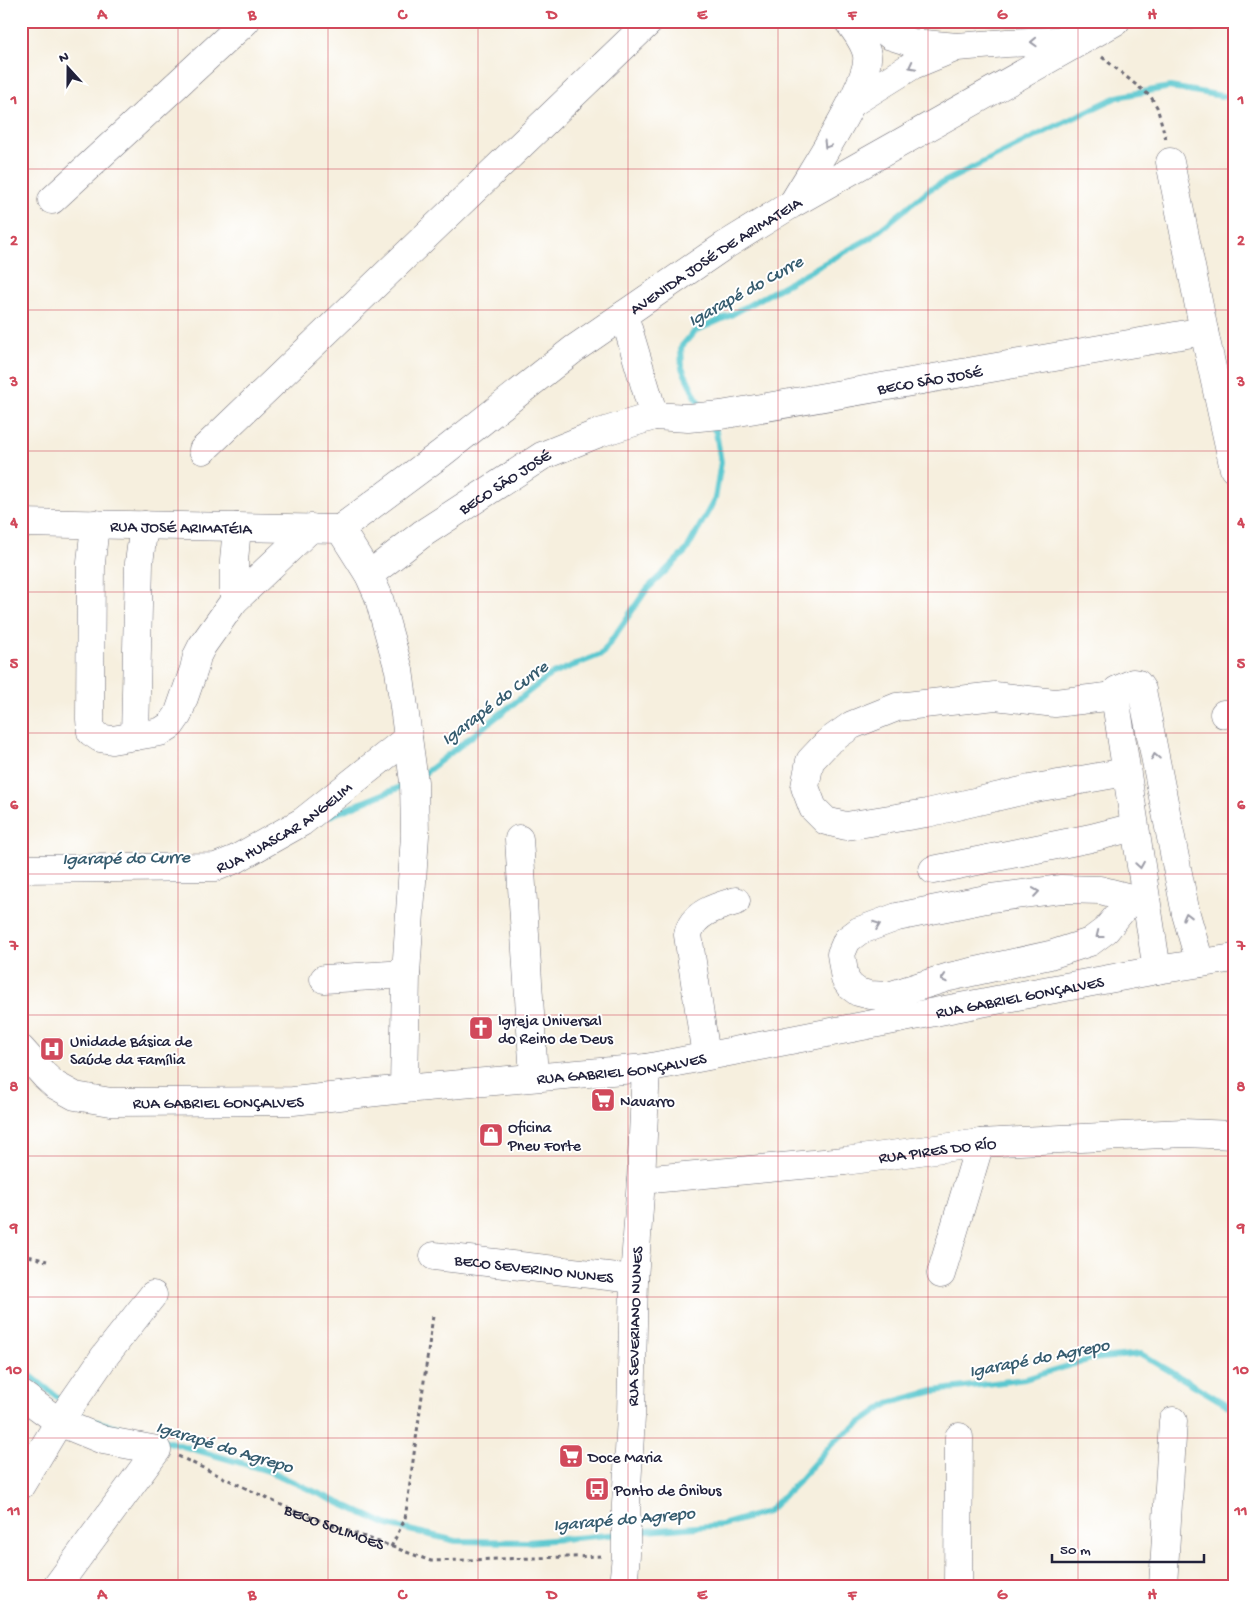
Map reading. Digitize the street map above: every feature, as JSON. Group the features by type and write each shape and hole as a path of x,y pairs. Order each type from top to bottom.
{"street":[{"path":"52,200 246,21"},
{"path":"203,450 650,21"},
{"path":"792,204 852,103 864,74 867,61 866,54 848,21"},
{"path":"872,21 896,39 914,43 957,47 1083,40"},
{"name":"AVENIDA JOSÉ DE ARIMATEIA","path":"340,529 442,454 574,350 724,246 792,204 1116,21"},
{"path":"852,103 912,65 957,47"},
{"path":"1170,162 1234,469"},
{"path":"624,315 654,416"},
{"name":"BECO SÃO JOSÉ","path":"369,575 422,534 542,456 600,433 654,416 688,418 721,416 1204,331"},
{"name":"RUA JOSÉ ARIMATÉIA","path":"21,523 340,529"},
{"path":"95,524 91,563 90,719 92,732 100,738 112,740 160,732 171,725 178,715 202,646 234,601 311,528"},
{"path":"135,736 139,563 144,525"},
{"path":"234,601 234,561 237,527"},
{"path":"340,529 369,575 378,595 399,670 414,782 415,835 406,974 404,1089"},
{"path":"1157,970 1139,900 1134,827 1115,696 1117,690 1133,683 1138,684 1142,690 1186,914 1200,963"},
{"path":"1115,696 1054,703 995,696 897,708 852,725 828,742 810,762 805,787 813,808 826,821 846,826 927,813 1030,789 1126,772"},
{"name":"RUA HUASCAR ANGELIM","path":"21,869 216,867 236,859 302,822 408,738"},
{"path":"933,870 1091,838 1134,827"},
{"path":"519,839 534,1077"},
{"path":"1061,889 1100,890 1139,900 1090,942 1050,955 949,977 888,996 858,992 844,979 841,954 847,940 859,931 897,917 991,898 1061,889"},
{"path":"706,1056 688,935 689,928 696,919 736,900"},
{"name":"RUA GABRIEL GONÇALVES","path":"21,1049 45,1076 75,1096 111,1102 293,1101 404,1089 646,1068 1157,970 1234,958"},
{"path":"324,979 406,974"},
{"name":"RUA SEVERIANO NUNES","path":"623,1586 631,1417 634,1279 646,1068"},
{"name":"RUA PIRES DO RÍO","path":"641,1180 845,1161 980,1143 1183,1133 1234,1135"},
{"path":"941,1274 980,1143"},
{"name":"BECO SEVERINO NUNES","path":"434,1256 634,1279"},
{"path":"21,1485 59,1422 104,1357 152,1295"},
{"path":"21,1394 59,1422 103,1440 157,1450 57,1586"},
{"path":"1163,1586 1173,1421"},
{"path":"958,1437 958,1586"}],"path":[{"path":"1083,40 1151,98 1157,107 1162,123 1170,162"},
{"path":"21,1254 47,1261"},
{"path":"391,1547 405,1519 432,1316"},
{"name":"BECO SOLIMOES","path":"157,1450 178,1457 294,1511 431,1561 626,1551"}],"green space":[{"path":"1174,21 1210,21 1194,31"}],"waterway":[{"name":"Igarapé do Curre","path":"702,410 682,368 681,347 695,331 731,315 870,238 930,189 1117,97 1170,87 1234,98"},
{"name":"Igarapé do Curre","path":"421,776 550,675 602,654 647,589 686,551 715,499 721,462 716,432 710,423"},
{"name":"Igarapé do Curre","path":"327,817 408,784"},
{"name":"Igarapé do Agrepo","path":"633,1532 722,1525 767,1512 797,1483 834,1441 889,1403 934,1391 1025,1379 1091,1359 1141,1354 1234,1409"},
{"name":"Igarapé do Agrepo","path":"21,1367 65,1403"},
{"name":"Igarapé do Agrepo","path":"75,1411 85,1419 140,1433"},
{"name":"Igarapé do Agrepo","path":"159,1439 269,1471 388,1525 456,1541 528,1542 620,1534"}],"place":[{"name":"Igreja Universal do Reino de Deus","path":"481,1028"},
{"name":"Unidade Básica de Saúde da Família","path":"52,1049"},
{"name":"Navarro","path":"603,1100"},
{"name":"Oficina Pneu Forte","path":"491,1135"},
{"name":"Doce Maria","path":"571,1456"},
{"name":"Ponto de Ônibus","path":"597,1489"}]}
